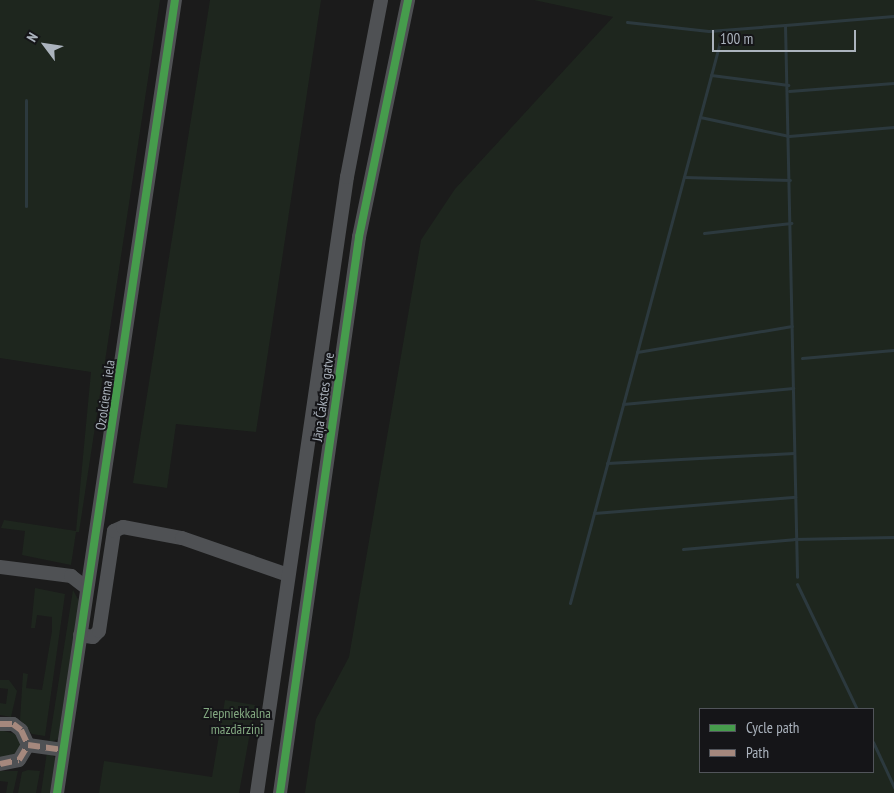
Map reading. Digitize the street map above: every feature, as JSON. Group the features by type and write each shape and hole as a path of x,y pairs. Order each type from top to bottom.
{"street":[{"name":"Ozolciema iela","path":"57,793 174,0"},
{"name":"Jāņa Čakstes gatve","path":"257,793 347,177 380,0"},
{"name":"Jāņa Čakstes gatve","path":"280,793 359,237 408,2"},
{"path":"80,635 93,637 98,631 114,531 123,527 182,538 288,575"},
{"path":"0,567 71,576 87,588"},
{"path":"0,724 13,724 21,730 28,745"},
{"path":"28,745 63,750"},
{"path":"0,764 19,760 28,745"}],"green space":[{"path":"0,0 160,0 79,532 76,532 71,565 22,555 25,531 1,528 4,520 76,531 91,372 0,358"},
{"path":"210,0 321,0 256,432 176,424 167,488 133,483"},
{"path":"534,0 894,0 894,793 305,793 316,719 349,657 421,240 455,189 613,17"},
{"path":"35,588 65,594 45,736 32,734 20,720 23,673 28,674 26,688 42,690 52,631 52,617 37,615 35,628 31,628"},
{"path":"73,590 79,601 58,739 49,743"},
{"path":"0,680 9,680 17,691 11,717 0,715 0,703 6,704 8,689 0,688"},
{"name":"Ziepniekkalna mazdārziņi","path":"225,700 255,705 239,793 99,793 104,761 212,777"},
{"path":"0,730 16,734 21,744 17,754 0,759"},
{"path":"47,752 56,758 50,793 41,793"},
{"path":"28,770 40,771 36,793 18,793 22,772"},
{"path":"0,771 18,771 13,793 6,793 8,782 0,781"}],"waterway":[{"path":"785,25 894,16"},
{"path":"627,22 709,31 785,25 797,577"},
{"path":"570,603 720,42"},
{"path":"711,75 788,85"},
{"path":"789,91 894,83"},
{"path":"26,100 26,206"},
{"path":"700,117 789,136 894,127"},
{"path":"684,177 790,180"},
{"path":"704,233 791,223"},
{"path":"637,352 792,326"},
{"path":"802,358 894,350"},
{"path":"623,404 793,388"},
{"path":"607,463 794,453"},
{"path":"594,513 795,497"},
{"path":"683,549 794,539 894,537"},
{"path":"797,584 857,708"},
{"path":"874,744 894,787"}],"marked path":[{"path":"0,724 13,724 21,730 28,745 63,750"},
{"path":"0,764 19,760 28,745"}],"cycle path":[{"path":"57,793 175,0"},
{"path":"280,793 359,237 408,0"}]}
